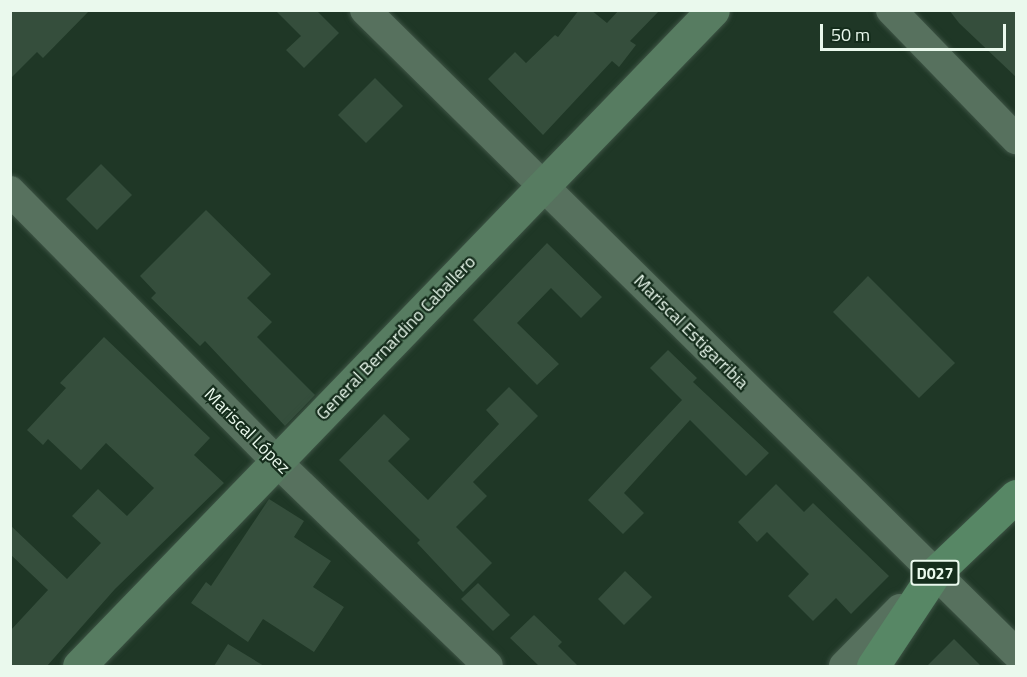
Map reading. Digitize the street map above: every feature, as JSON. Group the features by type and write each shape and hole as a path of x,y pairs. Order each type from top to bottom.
{"main road":[{"name":"D027","path":"873,666 934,574 1017,496"}],"street":[{"name":"Mariscal Estigarribia","path":"365,10 934,574 1017,653"},
{"name":"General Bernardino Caballero","path":"79,666 713,10"},
{"path":"891,10 1017,139"},
{"name":"Mariscal López","path":"10,191 277,462 488,666"},
{"path":"844,666 934,574"}],"building":[{"path":"10,10 90,10 43,58 37,52 10,79"},
{"path":"275,10 316,10 339,33 304,68 286,50 301,36"},
{"path":"579,10 591,10 607,23 619,10 660,10 630,41 636,45 619,67 612,61 543,135 488,79 515,52 526,63 555,35 558,37"},
{"path":"949,10 1017,10 1017,78 959,23"},
{"path":"375,78 403,106 366,143 338,115"},
{"path":"101,164 132,195 97,230 66,199"},
{"path":"206,210 271,274 247,298 272,322 257,337 315,395 285,426 205,341 200,346 151,298 156,293 140,276"},
{"path":"547,243 602,297 581,318 551,288 517,323 559,364 537,385 473,320"},
{"path":"868,276 955,363 919,398 833,312"},
{"path":"104,337 210,438 194,455 224,483 115,589 47,666 10,666 10,631 48,590 10,554 10,525 67,579 101,543 72,516 98,489 127,516 154,488 106,443 81,470 48,439 43,445 27,430 66,388 60,383"},
{"path":"668,350 697,378 693,382 769,453 746,476 690,420 624,493 644,513 623,534 588,500 682,400 650,368"},
{"path":"509,387 538,416 473,482 487,496 456,527 492,563 463,592 417,543 420,540 339,460 384,414 410,439 388,461 428,500 499,424 486,410"},
{"path":"776,484 804,512 813,503 889,576 851,614 836,598 813,621 788,596 809,574 767,532 757,542 738,522"},
{"path":"269,499 304,521 294,537 331,561 313,587 344,607 314,652 263,619 248,642 191,603 206,582 211,586"},
{"path":"625,571 652,597 624,625 598,599"},
{"path":"478,583 510,615 493,631 461,599"},
{"path":"534,615 562,642 558,646 578,666 539,666 510,638"},
{"path":"954,639 981,666 927,666"},
{"path":"228,644 264,666 214,666"}]}
